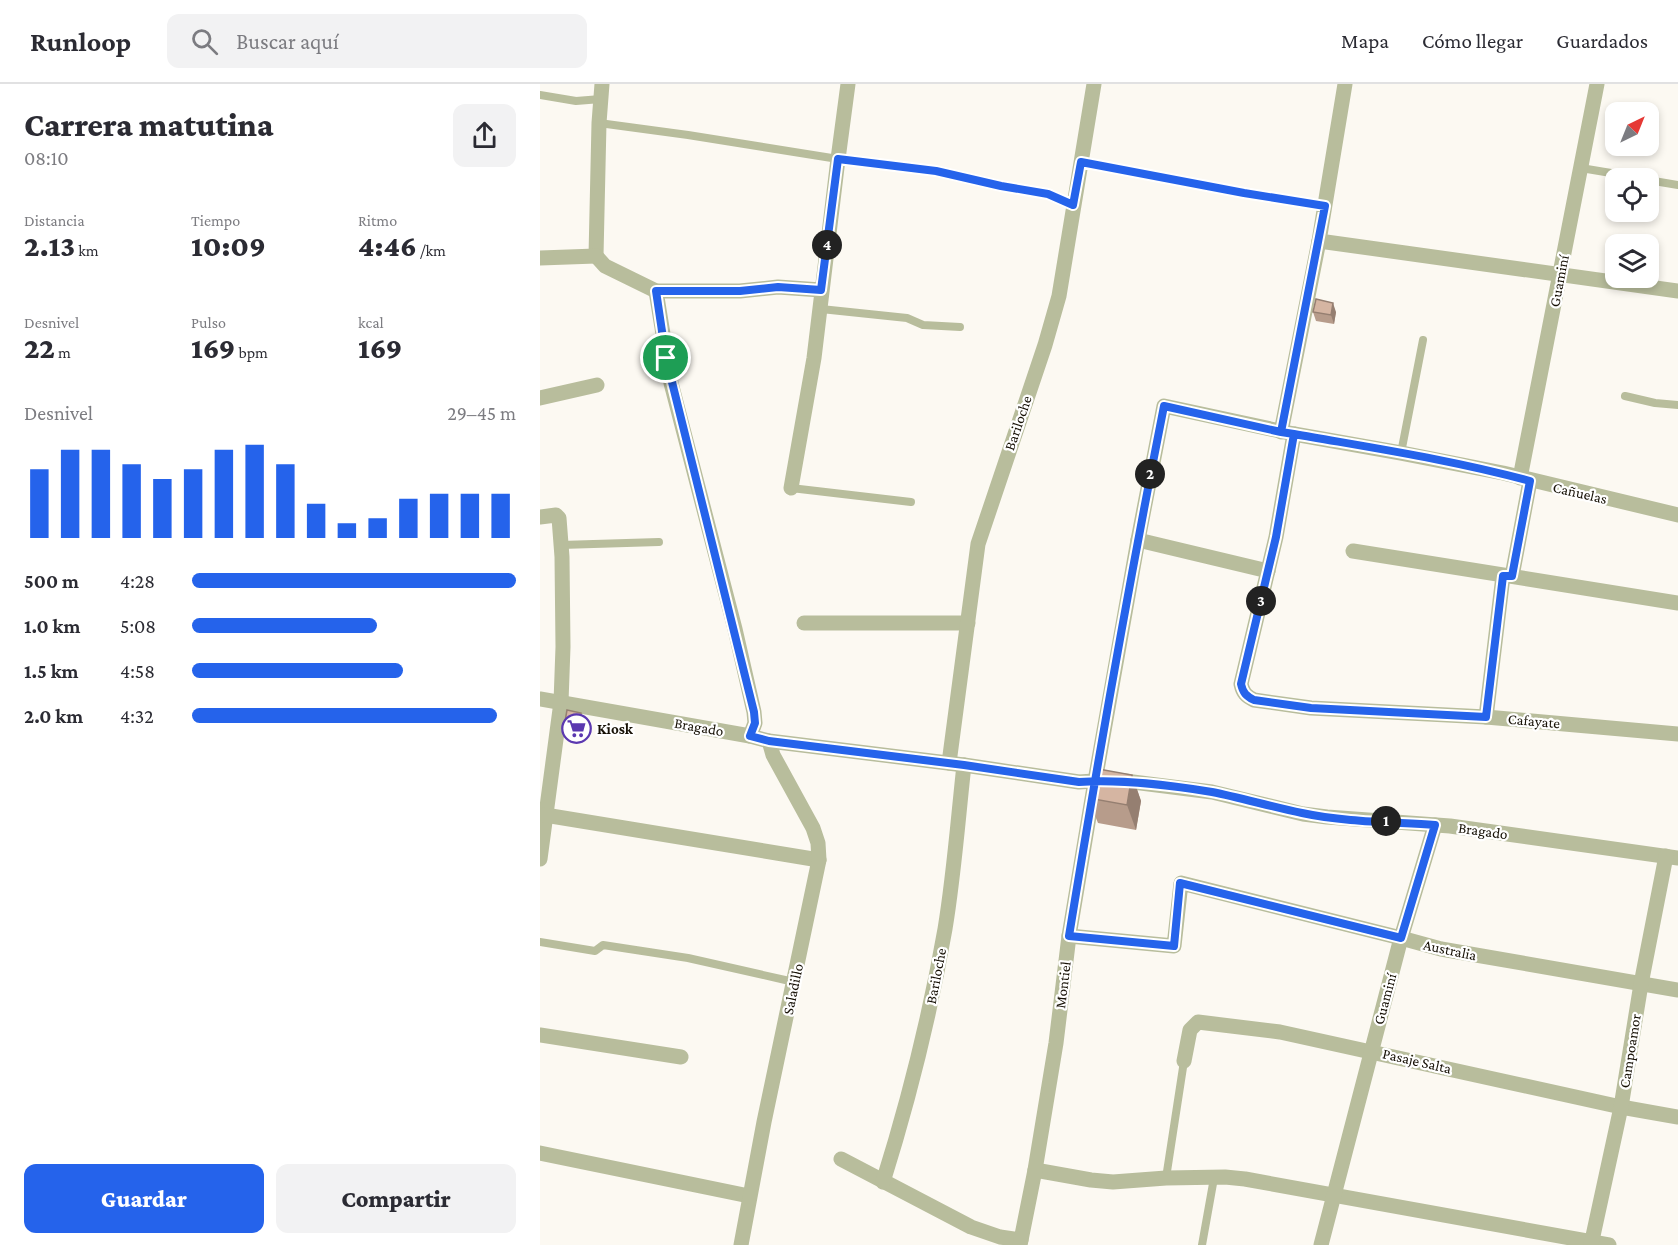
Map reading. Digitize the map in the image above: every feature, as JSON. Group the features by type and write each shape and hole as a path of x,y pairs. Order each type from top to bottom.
{"street":[{"path":"791,489 821,309 821,290 849,84"},
{"name":"Bariloche","path":"883,1182 920,1051 945,926 968,623 978,543 1054,313 1064,268 1094,84"},
{"path":"1138,540 1268,571 1276,537 1287,433 1345,84"},
{"name":"Guaminí","path":"1486,717 1507,576 1560,274 1597,84"},
{"path":"602,92 599,123 596,256 604,266 656,291 740,291 778,287 821,290"},
{"path":"1319,241 1678,291"},
{"path":"540,258 596,256"},
{"path":"656,291 671,382 754,712 755,723 750,736"},
{"path":"540,398 597,385"},
{"name":"Cañuelas","path":"1164,406 1287,433 1503,473 1678,515"},
{"name":"Montiel","path":"1021,1242 1056,1043 1069,936 1095,781 1164,406"},
{"path":"540,517 556,515 559,518 563,648 561,702 540,859"},
{"path":"1353,551 1678,603"},
{"name":"Cafayate","path":"1268,571 1241,684 1247,697 1254,700 1311,708 1486,717 1678,734"},
{"path":"804,623 968,623"},
{"name":"Bragado","path":"540,699 769,741 957,764 1079,782 1125,781 1212,792 1303,814 1435,825 1672,857"},
{"name":"Saladillo","path":"741,1245 749,1196 819,860 818,843 813,828 773,755 769,741"},
{"path":"545,815 819,860"},
{"name":"Guaminí","path":"1321,1245 1401,938 1435,825"},
{"name":"Campoamor","path":"1592,1244 1621,1107 1641,984 1672,857"},
{"name":"Australia","path":"1069,936 1174,946 1180,883 1441,949 1678,990"},
{"name":"Pasaje Salta","path":"1184,1061 1190,1030 1198,1022 1280,1032 1621,1107 1678,1117"},
{"path":"540,1035 681,1057"},
{"path":"540,1154 749,1196"},
{"path":"841,1160 971,1227 1021,1242"},
{"path":"1035,1170 1113,1182 1166,1178 1245,1179 1592,1244 1609,1245"}],"lane":[{"path":"540,95 576,101 602,92"},
{"path":"599,123 838,159 936,171 1048,194 1073,205"},
{"path":"1081,162 1325,206"},
{"path":"1581,168 1605,172"},
{"path":"1659,182 1678,185"},
{"path":"821,309 907,318 923,325 960,327"},
{"path":"1401,453 1423,340"},
{"path":"1625,396 1655,403 1678,405"},
{"path":"791,489 912,502"},
{"path":"561,545 659,542"},
{"path":"540,942 595,951 603,945 688,958 794,982"},
{"path":"1166,1178 1184,1061"},
{"path":"1202,1245 1214,1178"}],"building":[{"path":"1316,299 1333,303 1331,315 1313,312"},
{"path":"567,710 581,713 579,729 564,727"},
{"path":"1093,768 1132,775 1127,805 1088,798"}],"place":[{"name":"Kiosk","path":"576,729"}],"route":[{"path":"666,358 656,291 740,291 778,287 821,290 838,159 936,171 1048,194 1073,205 1081,162 1325,206 1281,432 1294,434 1276,537 1241,684 1243,692 1254,700 1311,708 1486,717 1503,576 1512,576 1530,481 1503,473 1401,453 1294,434 1281,432 1164,406 1109,701 1095,781 1069,936 1174,946 1180,883 1401,938 1435,825 1303,814 1212,792 1125,781 1109,780 1095,781 1079,782 769,741 750,736 755,723 754,712 735,628 666,358"}]}
